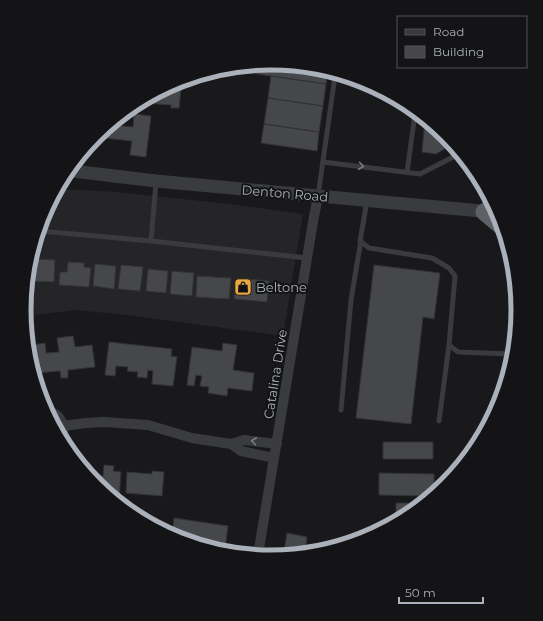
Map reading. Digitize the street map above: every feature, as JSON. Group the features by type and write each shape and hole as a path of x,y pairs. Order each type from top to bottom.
{"street":[{"name":"Denton Road","path":"76,171 318,197 490,210"},
{"name":"Catalina Drive","path":"259,550 318,197"},
{"path":"54,413 62,421 63,431 86,423 104,422 148,425 192,438 231,444 244,440 276,444"},
{"path":"231,444 241,451 274,458"}],"lane":[{"path":"318,197 335,78"},
{"path":"407,172 414,117"},
{"path":"323,162 420,174 454,155"},
{"path":"151,241 156,181"},
{"path":"342,410 351,300 367,201"},
{"path":"45,231 307,258"},
{"path":"361,240 360,241 369,248 432,258 449,268 455,276 449,345 439,421"},
{"path":"449,345 458,352 508,354"}],"shaded area":[{"path":"64,189 116,192 230,204 303,214 283,336 127,315 76,310 31,315 33,279 39,248 49,218"}],"building":[{"path":"272,70 303,72 327,77 326,84 243,72"},
{"path":"271,76 326,84 323,106 268,98"},
{"path":"178,89 181,89 179,108 171,108 171,105 149,103"},
{"path":"268,98 323,106 319,132 264,124"},
{"path":"134,114 151,116 146,157 130,155 132,141 103,138 118,126 133,127"},
{"path":"264,124 319,132 317,151 261,143"},
{"path":"425,125 447,145 446,148 436,154 422,152"},
{"path":"37,259 55,260 54,282 33,281"},
{"path":"68,262 84,263 84,267 91,268 89,287 59,285 60,272 67,272"},
{"path":"95,264 116,266 114,289 93,286"},
{"path":"121,265 143,267 140,291 118,289"},
{"path":"374,265 440,273 434,319 423,317 411,424 356,418"},
{"path":"148,269 168,271 166,293 146,291"},
{"path":"172,271 194,273 192,296 170,294"},
{"path":"197,276 231,278 229,299 196,297"},
{"path":"237,278 269,281 267,302 234,299"},
{"path":"73,336 75,347 92,345 95,367 68,370 68,378 61,378 60,371 39,373 34,345 45,343 46,353 59,352 57,338"},
{"path":"109,342 172,349 171,356 177,357 173,386 152,384 153,371 148,370 147,378 137,377 138,372 127,371 128,367 116,366 115,376 105,375"},
{"path":"223,343 237,345 233,370 254,373 252,391 228,388 227,396 208,393 209,387 200,386 202,376 196,375 194,386 187,385 192,347 222,351"},
{"path":"383,442 433,442 433,459 383,459"},
{"path":"104,465 114,466 113,471 121,472 119,496 96,475 103,476"},
{"path":"152,471 164,472 162,496 126,493 127,472 152,474"},
{"path":"379,473 434,474 434,488 424,496 379,495"},
{"path":"396,503 415,503 405,510 396,516"},
{"path":"174,518 228,526 225,546 209,543 173,530"},
{"path":"287,533 307,537 305,549 284,550"}],"place":[{"name":"Beltone","path":"243,287"}]}
